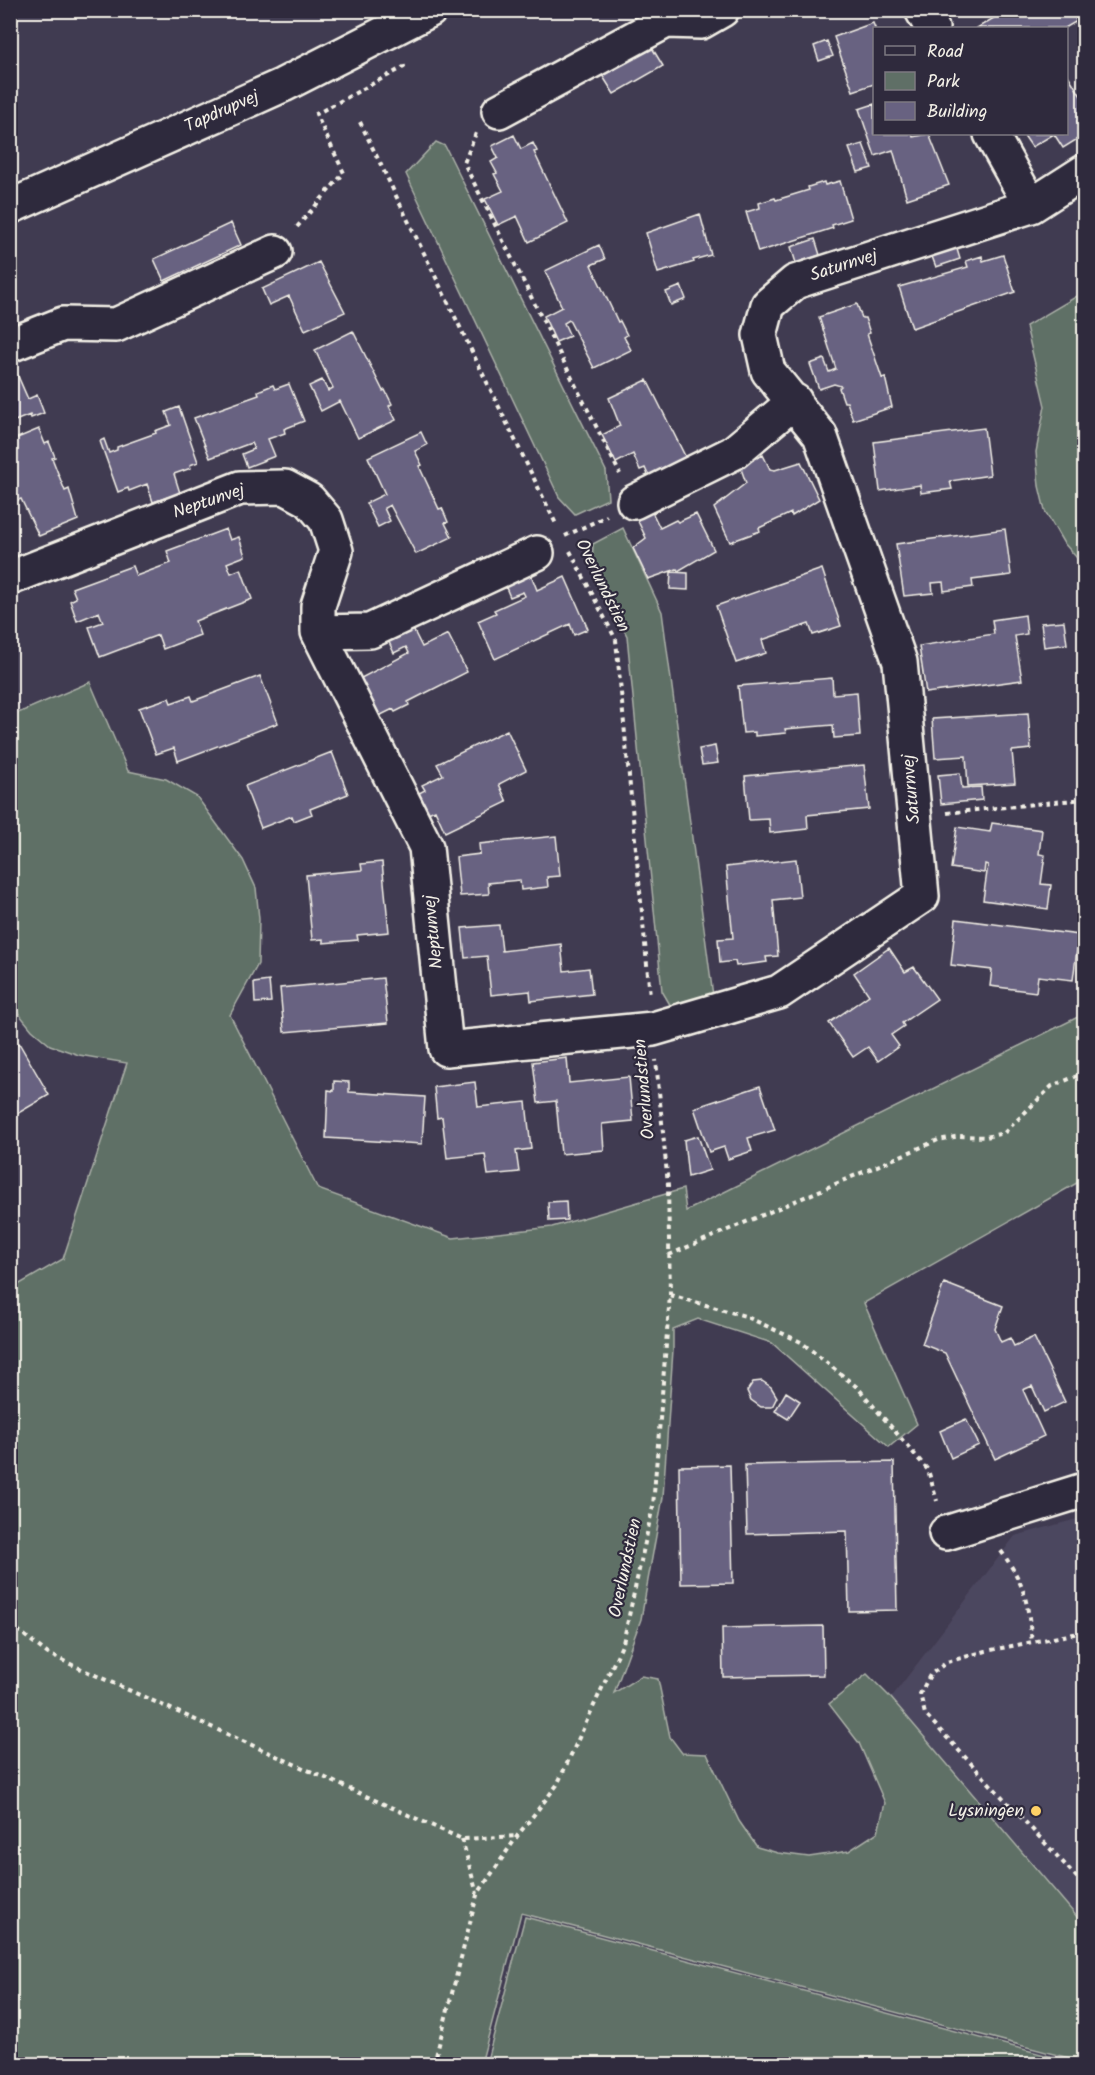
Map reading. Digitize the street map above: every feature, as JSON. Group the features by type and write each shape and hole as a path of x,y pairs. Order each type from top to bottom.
{"street":[{"name":"Tapdrupvej","path":"10,207 283,85 430,10"},
{"path":"499,111 666,21 701,22 722,10"},
{"path":"922,10 931,27"},
{"path":"992,135 1031,206"},
{"name":"Saturnvej","path":"653,1029 779,992 922,896 900,662 820,435 795,401 768,371 760,335 768,305 795,282 1031,206 1084,172"},
{"path":"10,345 63,324 116,325 275,252"},
{"path":"634,502 733,453 795,401"},
{"name":"Neptunvej","path":"11,578 240,488 285,487 309,500 326,520 336,551 318,606 318,632 426,847 446,1049 653,1029"},
{"path":"318,632 370,631 550,545"},
{"path":"946,1533 1084,1490"}],"path":[{"path":"275,252 344,173 316,114 404,67 395,28"},
{"path":"499,111 481,121 464,163 634,502 550,545"},
{"name":"Overlundstien","path":"360,123 550,545 616,640 668,1185 670,1295 653,1506 623,1643 557,1785 477,1895 434,2064"},
{"path":"914,816 1084,799"},
{"path":"669,1255 938,1140 960,1136 986,1137 1004,1133 1052,1086 1084,1075"},
{"path":"670,1295 745,1316 801,1342 858,1388 928,1470 946,1533"},
{"path":"980,1523 1017,1573 1026,1597 1032,1642"},
{"path":"10,1624 48,1654 462,1839 518,1836"},
{"path":"1084,1632 986,1651 947,1662 930,1676 920,1694 925,1714 1084,1885"},
{"path":"462,1839 477,1895"}],"shaded area":[{"name":"Lysningen","path":"1084,1517 1084,1925 891,1698 1015,1536"}],"green space":[{"path":"436,142 445,146 606,471 608,499 575,514 559,497 406,174"},
{"path":"1084,292 1084,566 1063,542 1045,511 1039,486 1036,452 1045,406 1026,326"},
{"path":"623,528 662,612 713,996 672,1008 662,991 627,636 592,566 593,544"},
{"path":"90,682 128,771 166,779 197,797 243,860 256,888 259,919 258,964 230,1015 318,1189 453,1238 552,1227 683,1189 686,1211 1084,1014 1084,1179 864,1303 917,1424 889,1447 772,1343 698,1319 673,1329 663,1497 641,1619 614,1693 641,1676 658,1679 670,1737 682,1753 707,1754 739,1821 757,1847 778,1853 809,1857 849,1851 878,1832 885,1803 859,1743 829,1704 867,1674 891,1698 1084,1925 1084,2062 521,1913 481,2064 11,2064 11,1289 63,1259 127,1063 79,1055 50,1045 32,1030 11,1004 10,824 17,814 11,795 11,716"},
{"path":"525,1917 1079,2064 486,2064"}],"building":[{"path":"1007,10 1070,10 1077,21 1067,27 979,27"},
{"path":"873,23 873,84 853,91 834,37"},
{"path":"827,41 833,56 819,61 814,46"},
{"path":"651,46 663,66 614,94 602,75"},
{"path":"1068,75 1084,101 1084,116 1077,121 1084,135 1063,148 1055,135 1068,135"},
{"path":"873,104 873,135 912,135 913,137 929,135 949,185 907,199 893,150 875,156 859,109"},
{"path":"514,135 521,149 533,143 537,151 534,152 568,223 529,242 517,216 498,225 485,199 503,191 494,174 497,173 491,162 498,158 492,146"},
{"path":"1024,135 1052,135 1032,147"},
{"path":"863,144 872,168 858,172 849,148"},
{"path":"840,181 851,219 832,225 833,228 758,252 746,212 760,208 759,203 809,190 808,187 824,182 825,185"},
{"path":"700,214 711,255 658,273 646,233"},
{"path":"231,223 241,245 164,281 154,259"},
{"path":"815,239 820,255 796,263 791,247"},
{"path":"599,245 605,259 591,265 618,322 620,321 627,335 624,337 631,350 594,368 569,320 564,323 570,336 556,342 544,316 562,307 545,271"},
{"path":"956,246 960,259 936,267 931,254"},
{"path":"1003,255 1015,292 912,328 899,287 968,267 966,261 982,256 983,261"},
{"path":"319,262 345,312 305,330 289,296 269,305 262,289"},
{"path":"681,286 686,299 671,305 666,292"},
{"path":"857,304 862,318 865,318 870,333 867,334 882,378 885,377 892,407 853,420 839,388 841,386 834,384 819,389 810,364 824,359 829,372 836,369 819,317"},
{"path":"353,331 383,391 385,390 392,404 389,406 396,420 358,438 340,401 321,411 309,386 322,380 328,391 333,388 315,350"},
{"path":"11,360 28,399 37,395 44,413 31,418 30,415 10,423"},
{"path":"647,380 687,460 649,477 645,468 640,470 633,454 616,463 602,435 620,426 609,398"},
{"path":"289,384 304,421 284,429 285,433 268,439 275,456 247,467 242,454 254,449 251,443 210,458 194,418 259,395 258,391 273,385 275,389"},
{"path":"179,407 198,462 190,465 191,468 174,474 180,493 153,502 147,484 129,491 128,488 118,492 100,441 104,439 109,453 117,450 117,447 171,425 166,412"},
{"path":"984,428 990,475 950,481 952,489 921,493 920,485 880,491 874,442"},
{"path":"39,429 45,444 49,442 55,457 52,458 65,491 69,489 78,520 39,536 21,499 10,503 10,473 12,473 10,441"},
{"path":"421,432 427,445 415,451 422,465 419,466 439,509 442,508 448,522 445,523 452,537 416,554 390,505 384,508 390,521 378,527 366,503 385,494 368,457"},
{"path":"763,455 770,469 775,470 801,462 819,499 792,516 791,513 759,528 760,531 730,542 714,508 746,483 740,466"},
{"path":"651,510 660,528 696,514 714,550 678,571 677,569 648,579 633,548 646,538 636,517"},
{"path":"226,529 230,540 239,537 245,556 227,563 231,573 241,569 252,599 195,621 200,635 163,649 158,635 100,657 89,627 103,622 99,612 77,621 70,601 76,598 72,588 132,566 136,576 171,563 167,551"},
{"path":"1005,529 1011,575 972,580 973,587 944,591 943,582 932,583 933,593 904,596 896,544"},
{"path":"822,569 841,626 813,635 809,624 762,640 766,653 736,663 716,606"},
{"path":"530,572 537,590 565,577 588,629 574,635 570,624 495,659 478,621 496,613 494,610 525,596 523,592 510,597 504,583"},
{"path":"671,572 688,573 688,590 670,589"},
{"path":"1025,615 1027,634 1015,636 1022,680 926,693 919,646 994,634 992,620"},
{"path":"1064,621 1067,644 1044,647 1041,623"},
{"path":"413,629 422,647 448,634 467,672 408,702 409,705 395,712 393,709 379,716 361,678 409,653 406,647 394,653 388,640"},
{"path":"260,676 278,723 178,761 174,748 156,754 139,708 169,698 171,703 191,696 193,701"},
{"path":"832,678 833,694 857,692 860,736 834,738 833,725 785,729 786,733 755,736 755,732 743,733 738,686"},
{"path":"1028,713 1031,749 1012,751 1015,783 968,786 966,756 935,758 932,719"},
{"path":"507,730 526,770 499,784 507,802 445,832 435,810 428,813 419,793 425,790 422,785 443,775 437,764"},
{"path":"715,746 718,763 702,765 699,749"},
{"path":"332,752 348,794 310,809 312,814 294,821 292,816 261,828 245,786"},
{"path":"864,765 869,809 807,815 808,829 770,833 769,819 749,820 745,776"},
{"path":"960,773 962,788 981,787 982,800 941,804 938,775"},
{"path":"992,823 1042,830 1039,854 1045,855 1041,884 1051,885 1048,909 983,900 988,865 985,864 984,873 951,868 957,827 990,832"},
{"path":"556,836 560,876 547,877 548,887 521,890 520,880 488,883 489,894 460,896 456,857 480,854 479,844"},
{"path":"796,859 800,897 773,900 778,956 766,957 767,962 736,966 735,961 720,963 718,939 733,938 726,867"},
{"path":"382,862 389,932 357,935 358,940 323,943 323,939 312,940 306,875 362,870 361,864"},
{"path":"956,919 1079,935 1073,980 1038,976 1036,992 990,986 992,970 951,965"},
{"path":"499,925 502,951 561,944 564,971 589,968 592,994 531,1001 530,991 491,995 487,956 465,958 462,928"},
{"path":"889,948 905,972 914,967 937,999 902,1023 904,1026 891,1035 899,1046 878,1061 868,1047 853,1057 829,1023 869,995 854,973"},
{"path":"383,978 388,1023 284,1032 280,988"},
{"path":"269,981 271,1002 255,1003 254,983"},
{"path":"19,1043 49,1095 10,1118 10,1048"},
{"path":"567,1058 569,1083 629,1077 633,1121 602,1124 604,1150 561,1154 556,1101 538,1103 533,1062"},
{"path":"334,1081 349,1082 349,1092 425,1097 422,1144 326,1138 328,1090 334,1091"},
{"path":"475,1082 478,1107 526,1102 531,1149 516,1151 519,1172 488,1175 485,1154 447,1158 442,1117 437,1118 434,1087"},
{"path":"760,1086 775,1130 748,1138 752,1151 728,1159 724,1147 709,1152 694,1108"},
{"path":"698,1136 710,1170 688,1177 684,1140"},
{"path":"566,1201 567,1220 549,1221 548,1202"},
{"path":"944,1283 1003,1306 995,1329 1001,1342 1010,1338 1014,1346 1034,1337 1065,1402 1044,1412 1032,1386 1023,1390 1044,1436 995,1459 945,1353 922,1344"},
{"path":"762,1381 771,1387 777,1397 772,1407 761,1407 751,1400 747,1391 753,1382"},
{"path":"786,1392 800,1401 788,1419 775,1411"},
{"path":"966,1419 979,1445 951,1458 940,1431"},
{"path":"894,1462 897,1610 849,1611 847,1531 747,1534 745,1465"},
{"path":"730,1465 733,1583 681,1584 679,1466"},
{"path":"823,1626 824,1675 723,1677 722,1628"}],"place":[{"name":"Lysningen","path":"1036,1811"}]}
